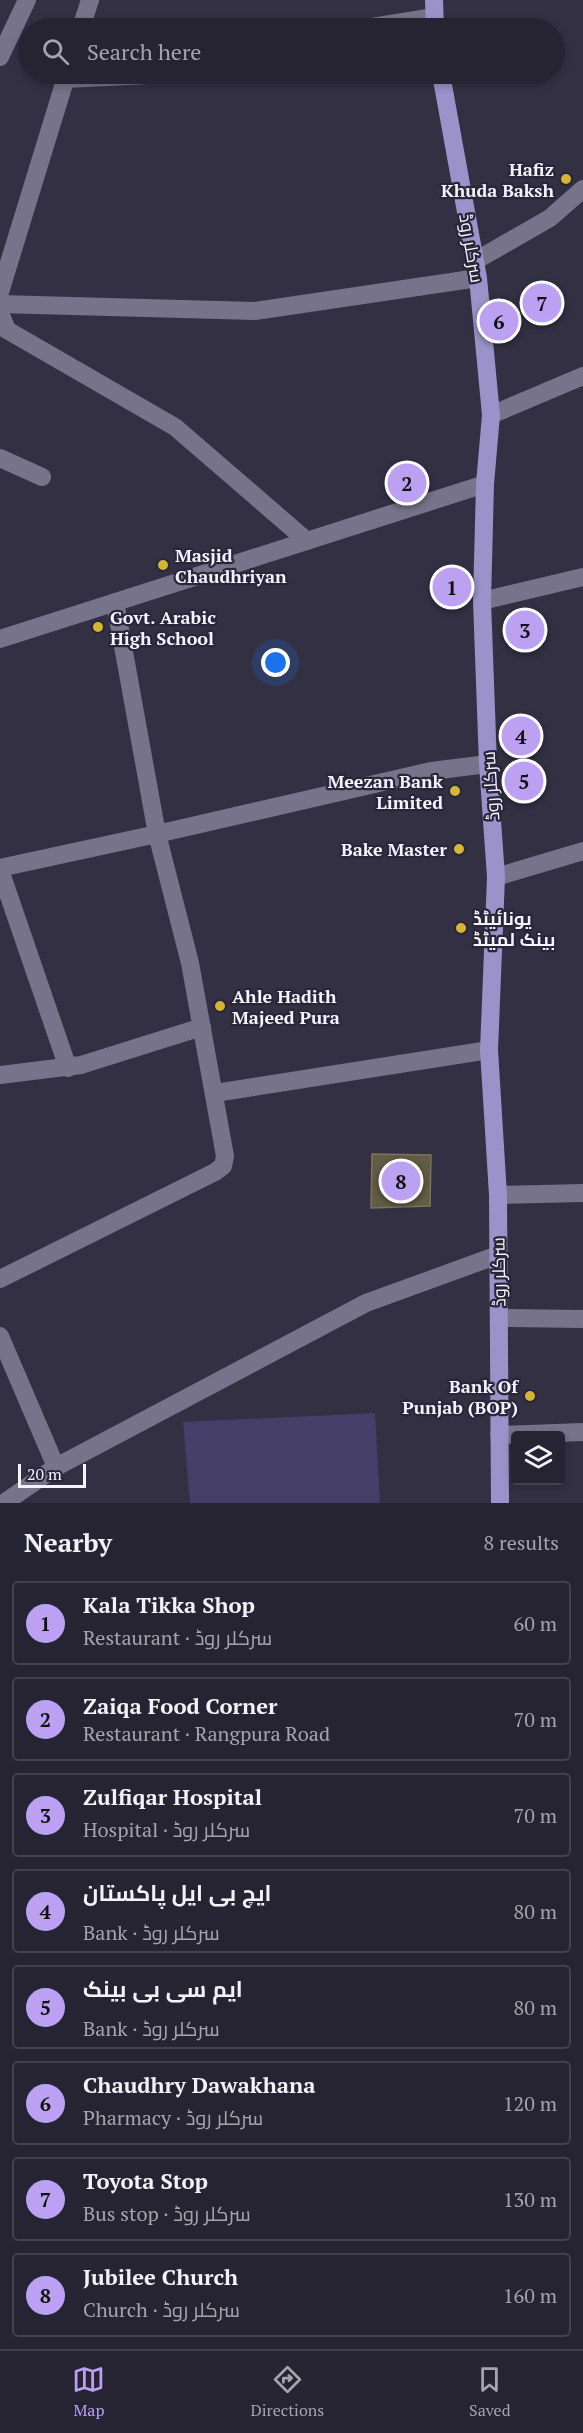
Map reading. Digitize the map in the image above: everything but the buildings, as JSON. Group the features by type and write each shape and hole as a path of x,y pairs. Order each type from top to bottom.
{"main road":[{"name":"سرکلر روڈ","path":"443,84 476,270 491,415 485,484 482,601 488,764 496,877 489,1050 498,1195 500,1503"}],"street":[{"path":"18,18 27,0"},
{"path":"84,18 90,0"},
{"path":"418,18 434,15"},
{"path":"0,57 18,19"},
{"path":"0,292 64,84"},
{"path":"0,304 255,311 476,270 550,218 583,189"},
{"path":"0,313 7,330 175,427 307,541"},
{"path":"491,415 583,376"},
{"path":"0,458 42,477"},
{"path":"0,639 485,484"},
{"path":"482,601 583,577"},
{"path":"0,1279 215,1172 223,1166 225,1156 190,963 157,834 115,602"},
{"path":"68,1068 0,869 431,771 488,764"},
{"path":"496,877 583,851"},
{"path":"0,1075 68,1068 202,1028"},
{"path":"215,1093 489,1050"},
{"path":"498,1195 583,1193"},
{"path":"4,1503 56,1467 366,1303 498,1255"},
{"path":"499,1318 583,1319"},
{"path":"0,1336 56,1467"},
{"path":"499,1435 583,1432"}],"shaded area":[{"path":"375,1413 380,1503 190,1503 183,1422"}],"place":[{"name":"Hafiz Khuda Baksh","path":"566,179"},
{"name":"Toyota Stop","path":"542,303"},
{"name":"Chaudhry Dawakhana","path":"499,321"},
{"name":"Zaiqa Food Corner","path":"407,483"},
{"name":"Masjid Chaudhriyan","path":"163,565"},
{"name":"Kala Tikka Shop","path":"452,587"},
{"name":"Govt. Arabic High School","path":"98,627"},
{"name":"Zulfiqar Hospital","path":"525,630"},
{"name":"ایچ بی ایل پاکستان","path":"521,736"},
{"name":"ایم سی بی بینک","path":"524,781"},
{"name":"Meezan Bank Limited","path":"455,791"},
{"name":"Bake Master","path":"459,849"},
{"name":"یونائیٹڈ بینک لمیٹڈ","path":"461,928"},
{"name":"Ahle Hadith Majeed Pura","path":"220,1006"},
{"name":"Jubilee Church","path":"401,1181"},
{"name":"Bank Of Punjab (BOP)","path":"530,1396"}]}
